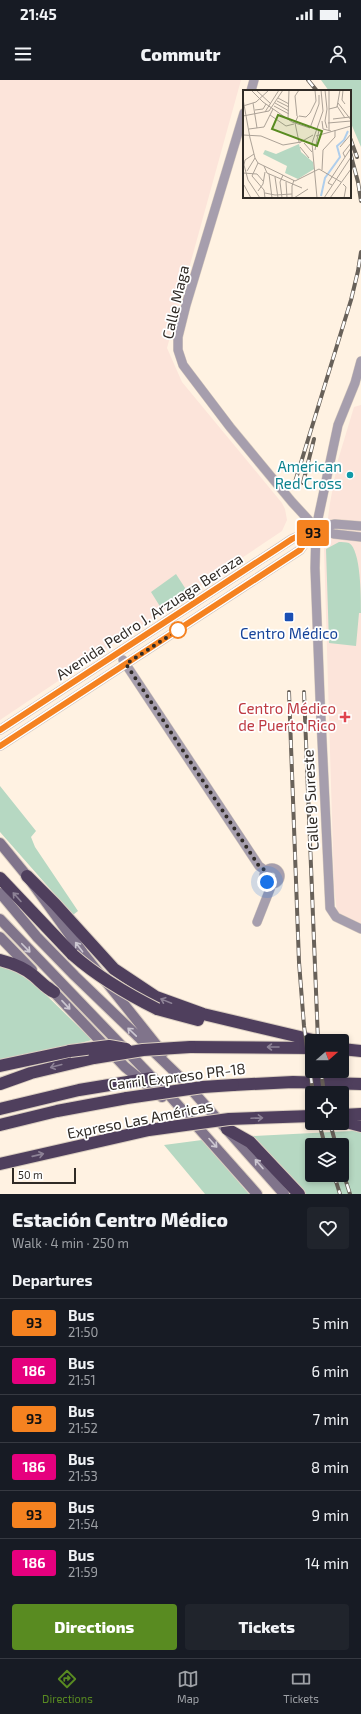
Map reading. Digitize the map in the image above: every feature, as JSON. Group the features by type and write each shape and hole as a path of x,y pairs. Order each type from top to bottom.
{"highway":[{"path":"27,876 55,904 114,969 156,997 203,1014 305,1038"},
{"path":"0,878 73,956 124,992 157,1009 214,1025 298,1036"},
{"path":"0,960 24,969 34,976 46,988 54,992"},
{"path":"0,1066 70,1051 109,1046 137,1051"},
{"path":"0,1084 31,1073 94,1058 137,1051 190,1047 305,1048"},
{"path":"349,1050 361,1051"},
{"path":"0,1109 79,1090 146,1079"},
{"name":"Carril Expreso PR-18","path":"0,1125 57,1110 203,1087 293,1082 361,1084"},
{"path":"349,1115 361,1114"},
{"name":"Expreso Las Américas","path":"0,1164 149,1130 229,1119 305,1116"},
{"path":"349,1123 361,1126"},
{"path":"227,1129 250,1142 299,1194"}],"main road":[{"path":"0,843 27,876 70,935 157,1044 181,1078"},
{"path":"0,893 37,937 75,976 181,1078 284,1194"},
{"path":"0,920 146,1079 188,1116 257,1194"},
{"path":"0,937 125,1067 146,1079"}],"street":[{"path":"251,90 254,80"},
{"name":"Calle Maga","path":"243,116 186,305 178,337 178,350 183,365 230,427 292,502 316,528"},
{"name":"Calle 9 Sureste","path":"361,361 355,383 338,425 316,528 315,568 330,908 336,917 361,929"},
{"name":"Avenida Pedro J. Arzuaga Beraza","path":"0,730 292,539 316,528 335,524 361,526"},
{"path":"316,528 334,534 361,537"},
{"name":"Avenida Pedro J. Arzuaga Beraza","path":"0,746 300,550 316,528"},
{"path":"118,652 259,866 266,871"},
{"path":"257,922 272,884 278,881 281,875 278,869 272,867 266,871 265,879 272,884"}],"shaded area":[{"path":"0,80 241,80 167,348 182,382 282,503 287,520 282,531 0,720"},
{"name":"Centro Médico de Puerto Rico","path":"361,405 361,925 337,913 334,886 324,548 338,460 354,407"}],"green space":[{"path":"321,80 361,80 361,147 351,123 351,90 328,90"},
{"path":"339,542 349,543 353,547 360,575 361,613 359,613 356,646 329,643 326,549"},
{"path":"176,574 187,591 161,608 151,592"},
{"path":"0,786 36,831 31,837 35,847 78,911 73,915 0,832"},
{"path":"0,966 15,971 37,986 92,1040 18,1059 0,1061"},
{"path":"361,1131 361,1194 302,1194 252,1136"},
{"path":"202,1140 249,1194 205,1194 164,1145"}],"railway":[{"path":"308,80 316,90"},
{"path":"351,141 357,157"},
{"path":"351,156 361,201"},
{"path":"295,482 351,300 361,252"},
{"path":"303,483 314,439"},
{"path":"289,692 299,962 304,1026 312,1086"},
{"path":"304,692 318,1034"},
{"path":"322,1078 323,1086"},
{"path":"321,1130 323,1138"},
{"path":"332,1130 334,1138"},
{"path":"336,1182 340,1194"},
{"path":"346,1182 350,1194"}],"bus line":[{"name":"93","path":"0,730 292,539 316,528 300,550 0,746"}],"place":[{"name":"American Red Cross","path":"350,475"},
{"name":"Centro Médico","path":"289,617"},
{"name":"Centro Médico de Puerto Rico","path":"345,717"}],"route":[{"path":"178,630 126,664 259,866 266,871 264,876 267,882"}]}
